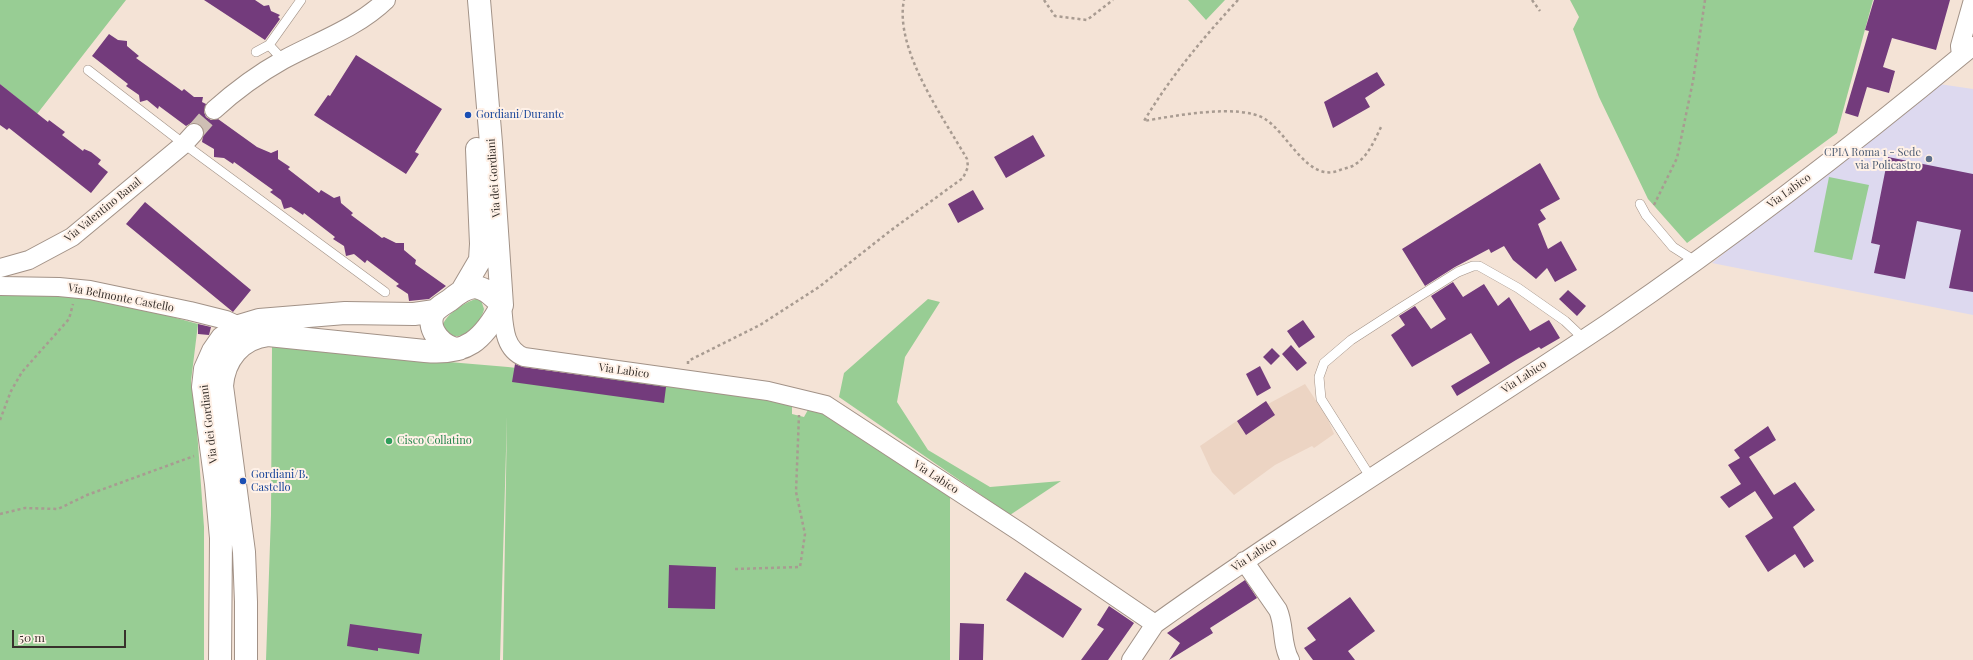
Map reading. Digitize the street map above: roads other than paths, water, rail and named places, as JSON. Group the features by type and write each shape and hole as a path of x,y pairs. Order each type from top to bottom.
{"street":[{"path":"214,110 243,86 283,60 345,28 367,15 386,0"},
{"name":"Via dei Gordiani","path":"479,0 480,28 491,143 502,305"},
{"path":"1969,55 1960,46 1973,0"},
{"name":"Via dei Gordiani","path":"463,288 480,260 481,244 476,117 476,75 480,28"},
{"name":"Via Labico","path":"502,305 507,339 512,350 520,356 768,392 802,398 826,405 1020,532 1155,624 1244,561 1584,339 1695,261 1969,55"},
{"name":"Via Valentino Banal","path":"0,268 29,260 72,237 189,139"},
{"name":"Via Belmonte Castello","path":"0,286 71,287 139,299 226,320 239,326"},
{"path":"473,287 484,289 502,305 485,333 475,342 459,349 448,347 436,336 432,323 435,311 463,288 473,287"},
{"name":"Via dei Gordiani","path":"220,660 221,538 203,382 207,364 213,351 222,338 239,326 259,320 345,313 414,314 435,311"},
{"name":"Via dei Gordiani","path":"246,660 246,585 244,552 222,386 224,371 230,357 237,348 251,338 268,334 440,353 459,349"},
{"path":"1244,561 1278,610 1281,617 1283,641 1290,660"},
{"path":"1131,660 1155,624"}],"lane":[{"path":"256,52 269,45 301,0"},
{"path":"269,45 283,60"},
{"path":"88,70 189,139 385,292"},
{"path":"1640,204 1646,215 1673,247 1695,261"},
{"path":"1371,478 1321,399 1318,386 1319,377 1324,363 1336,352 1399,309 1458,272 1473,266 1479,266 1518,288 1565,321 1584,339"}],"tunnel":[{"path":"194,133 214,110"}],"place":[{"name":"Gordiani/Durante","path":"468,115"},
{"name":"CPIA Roma 1 - Sede via Policastro","path":"1929,159"},
{"name":"Cisco Collatino","path":"389,441"},
{"name":"Gordiani/B. Castello","path":"243,481"}]}
